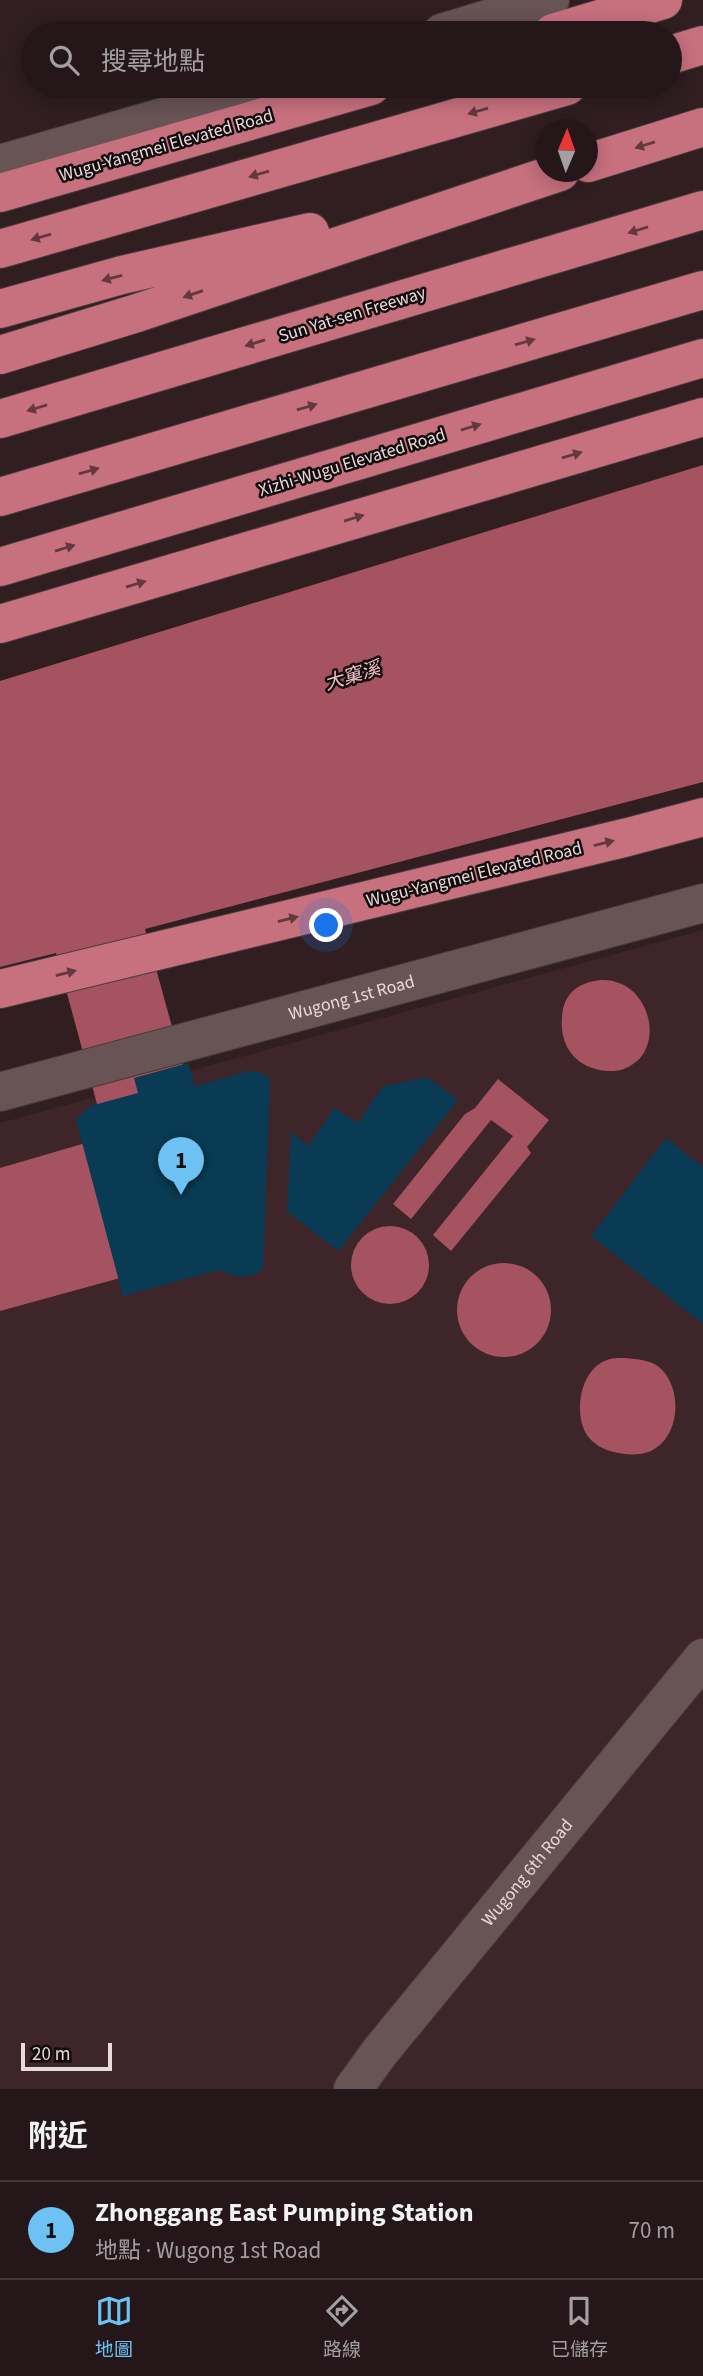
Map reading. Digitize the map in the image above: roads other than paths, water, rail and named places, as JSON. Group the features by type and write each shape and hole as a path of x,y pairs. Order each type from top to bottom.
{"highway":[{"path":"593,21 663,0"},
{"path":"682,51 703,45"},
{"name":"Wugu-Yangmei Elevated Road","path":"0,193 329,98"},
{"path":"0,249 525,98"},
{"path":"598,160 703,127"},
{"path":"0,309 122,275 535,178"},
{"path":"0,355 137,313 535,179"},
{"name":"Sun Yat-sen Freeway","path":"0,419 703,210"},
{"path":"0,497 703,290"},
{"name":"Xizhi-Wugu Elevated Road","path":"0,567 703,358"},
{"path":"0,624 703,416"},
{"name":"Wugu-Yangmei Elevated Road","path":"0,989 703,817"}],"street":[{"path":"481,21 550,0"},
{"path":"0,164 229,98"},
{"name":"Wugong 1st Road","path":"0,1092 703,903"},
{"name":"Wugong 6th Road","path":"353,2089 379,2053 703,1658"}],"water":[{"name":"大窠溪","path":"703,465 703,782 145,929 233,1247 0,1311 0,1168 106,1137 56,953 0,967 0,681"},
{"path":"600,980 612,981 626,987 642,1003 647,1014 647,1047 638,1060 621,1070 591,1068 574,1057 564,1040 562,1015 567,998 581,985"},
{"path":"498,1079 549,1120 527,1147 531,1153 451,1251 433,1235 513,1136 491,1120 411,1219 393,1204 465,1114 475,1108"},
{"path":"390,1226 405,1229 422,1243 429,1265 426,1280 412,1297 390,1304 375,1301 358,1287 351,1265 354,1250 368,1233"},
{"path":"504,1263 522,1267 537,1277 547,1292 551,1310 547,1328 537,1343 522,1353 504,1357 486,1353 471,1343 461,1328 457,1310 461,1292 471,1277 486,1267"},
{"path":"623,1358 646,1361 659,1367 667,1376 675,1399 673,1424 668,1435 661,1444 642,1454 619,1453 599,1446 587,1435 580,1416 582,1393 591,1373 607,1360"}],"place":[{"name":"Zhonggang East Pumping Station","path":"181,1195"}]}
